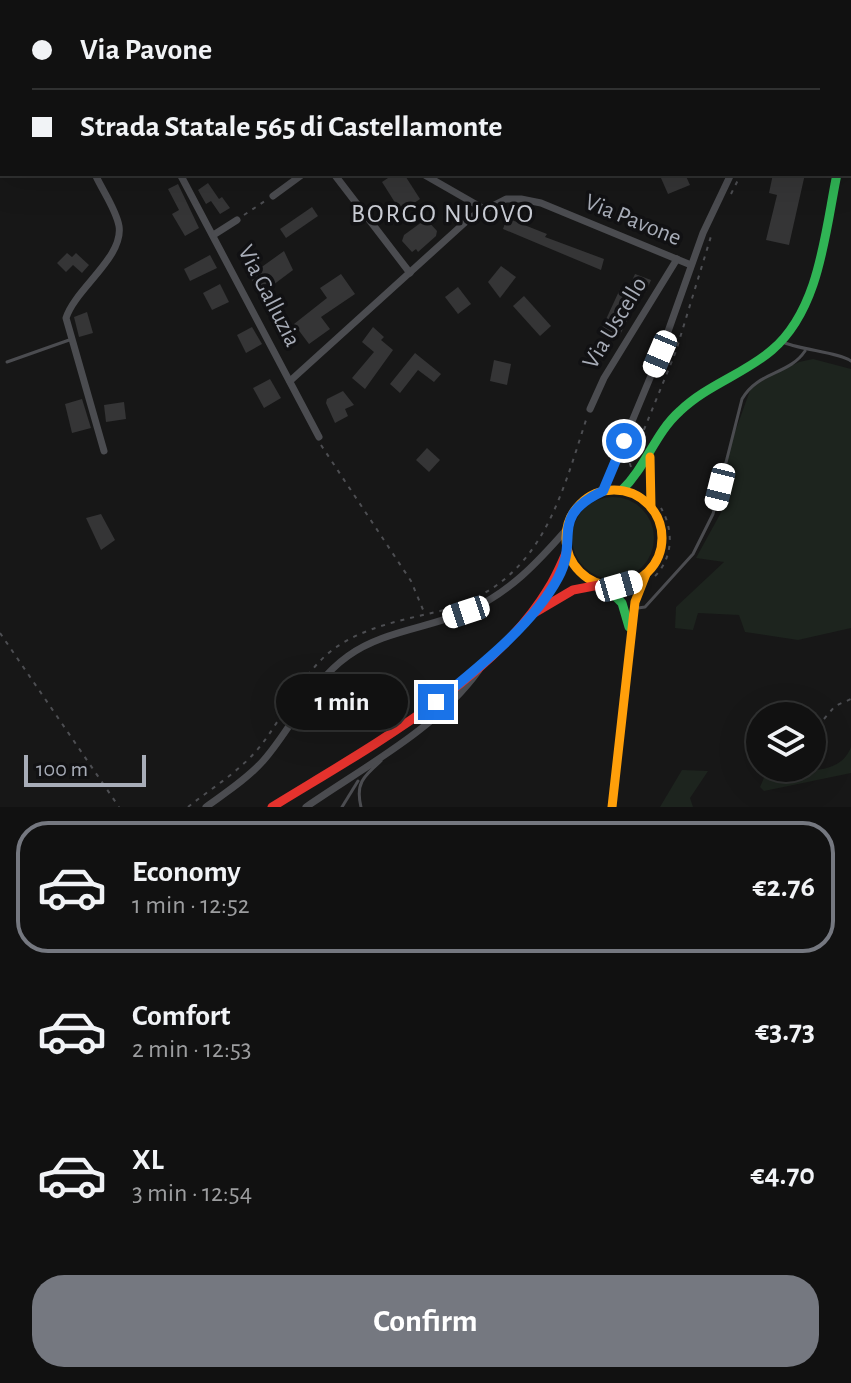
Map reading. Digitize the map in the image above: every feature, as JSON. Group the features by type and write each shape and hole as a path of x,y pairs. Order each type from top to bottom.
{"main road":[{"path":"622,490 650,457 665,426 680,410 782,342 796,323 806,301 837,176"},
{"path":"650,457 651,507"},
{"path":"272,807 423,711 490,655 529,616 558,578 567,551 566,530 571,516 583,500 603,491 622,490 637,495 651,507 661,527 662,545 657,560 638,590 634,609 632,650 612,807"},
{"path":"567,551 575,568 602,585 622,603 632,650"},
{"path":"529,616 573,590 602,585 619,586 646,574"}],"street":[{"path":"96,176 119,228 115,249 70,306 66,318 104,451"},
{"name":"Via Galluzia","path":"181,176 215,234 319,437"},
{"path":"273,196 300,176"},
{"path":"336,176 410,273"},
{"path":"426,176 484,209"},
{"name":"Via Pavone","path":"603,491 675,315 691,265 730,176"},
{"name":"Via Pavone","path":"290,381 471,217 506,199 541,203 691,265"},
{"path":"215,234 237,220"},
{"name":"Via Uscello","path":"590,409 604,378 677,259"},
{"path":"206,807 263,762 330,670 372,643 466,612 500,594 532,568 566,530"},
{"path":"306,807 407,737 466,688 490,655"}],"lane":[{"path":"7,362 72,339"},
{"path":"782,342 805,351 844,355 851,361"},
{"path":"634,609 645,607 665,581 693,554 713,514 742,399 750,384 799,360 805,351"},
{"path":"342,807 353,785 407,737"},
{"path":"361,778 358,786 361,807"}],"path":[{"path":"237,220 273,196"},
{"path":"424,614 463,603 492,587 538,544 560,501 590,409"},
{"path":"319,437 322,450 411,581 429,624"},
{"path":"0,633 119,807"},
{"path":"826,717 835,706 851,699"}],"shaded area":[{"path":"813,359 851,369 851,628 798,640 745,632 739,615 698,613 693,630 675,628 676,607 724,562 696,558 724,507 710,501 752,385 799,362"},
{"path":"613,497 629,500 642,509 651,522 654,538 651,554 642,567 629,576 613,579 597,576 584,567 575,554 572,538 575,522 584,509 597,500"},
{"path":"851,747 851,773 826,778 826,769 845,758"},
{"path":"682,770 708,771 690,798 693,807 660,807"},
{"path":"762,782 808,782 764,791 760,787"}],"building":[{"path":"391,176 405,176 420,199 401,212 382,182"},
{"path":"686,176 690,185 668,194 661,178"},
{"path":"773,176 805,176 789,245 766,240 777,195 769,193"},
{"path":"208,183 230,208 220,214 211,201 206,204 198,190"},
{"path":"178,184 199,228 185,236 172,214 179,210 168,189"},
{"path":"312,207 318,216 286,238 280,229"},
{"path":"507,218 547,234 545,237 604,259 601,270 503,229"},
{"path":"426,219 437,231 436,236 418,252 416,249 412,252 402,241 404,235"},
{"path":"284,251 293,270 273,285 270,281 258,289 249,276"},
{"path":"67,253 72,257 76,253 89,265 82,273 73,265 66,272 57,263"},
{"path":"210,255 217,268 190,281 184,269"},
{"path":"501,266 516,277 500,298 488,282"},
{"path":"341,274 355,294 321,317 330,329 309,344 294,324 327,298 320,288"},
{"path":"635,274 651,280 646,292 642,290 619,337 602,328 620,289 627,292"},
{"path":"220,284 229,302 212,310 203,293"},
{"path":"458,287 471,304 458,314 445,297"},
{"path":"524,296 551,326 540,336 513,306"},
{"path":"87,312 93,333 79,337 74,317"},
{"path":"252,327 262,344 246,353 237,335"},
{"path":"373,327 384,337 381,340 393,350 365,389 352,378 374,352 362,342"},
{"path":"415,353 441,374 434,382 418,370 400,393 390,384"},
{"path":"494,360 511,364 507,385 490,381"},
{"path":"270,379 281,398 264,408 253,388"},
{"path":"343,391 354,405 345,409 348,416 335,423 327,399"},
{"path":"82,399 91,428 72,433 65,404"},
{"path":"124,402 126,419 106,422 104,405"},
{"path":"427,448 440,460 429,472 416,460"},
{"path":"101,514 115,540 101,550 86,518"}],"traffic: fast":[{"path":"622,490 680,411 761,358 788,333 801,313 818,268 837,176"},
{"path":"604,585 622,603 629,627"}],"traffic: slow":[{"path":"650,457 651,507"},
{"path":"614,490 632,494 648,504 658,520 662,538 658,556 648,572 632,582 614,586 596,582 580,572 570,556 566,538 570,520 580,504 596,494 614,490"},
{"path":"612,807 635,602 646,574"}],"traffic: jam":[{"path":"272,807 384,738 460,684 524,623 551,584 567,551"},
{"path":"534,613 573,590 599,585"}],"district":[{"name":"BORGO NUOVO","path":"443,214"}],"route":[{"path":"436,702 529,616 558,578 567,551 566,530 571,516 583,500 603,491 624,441"}]}
